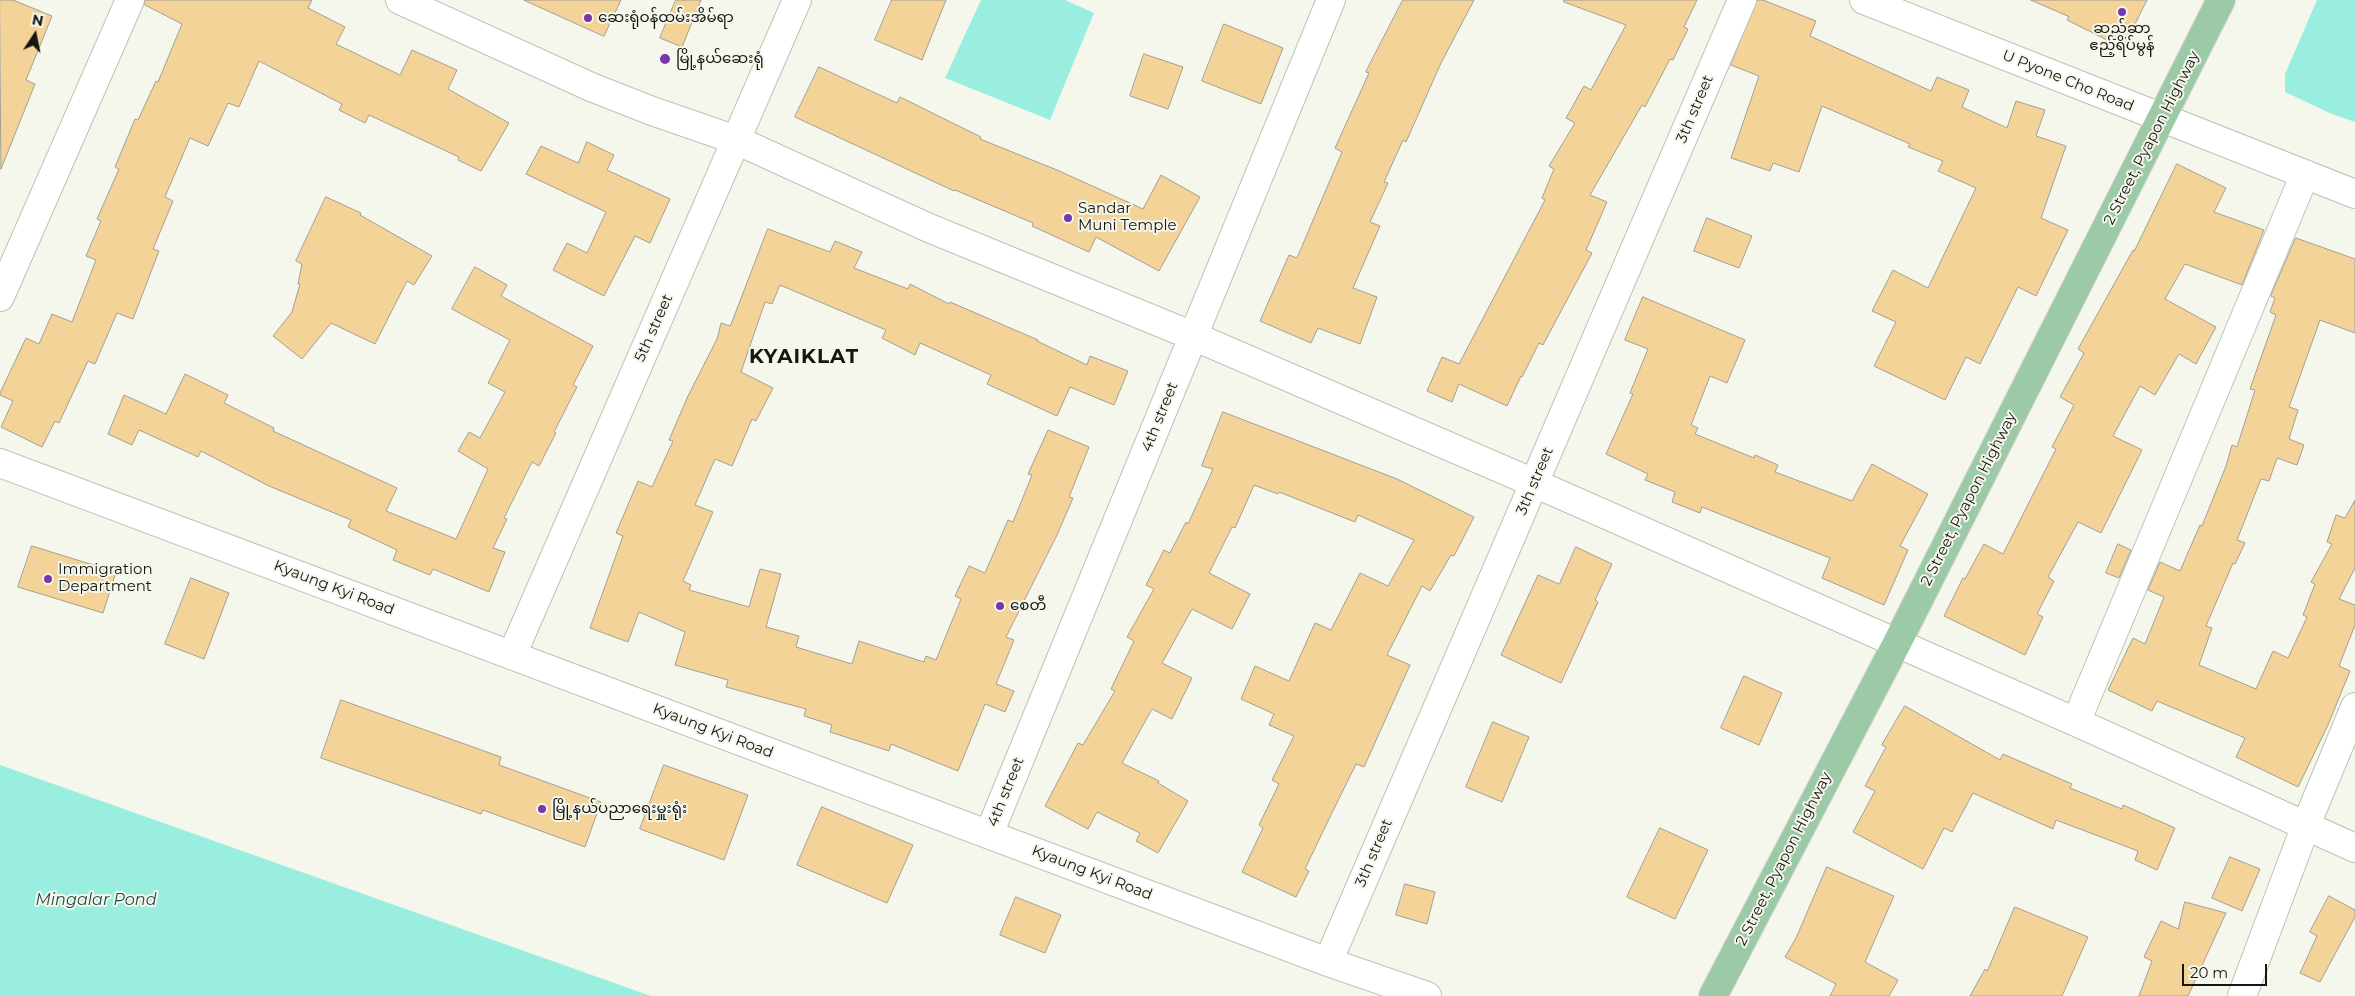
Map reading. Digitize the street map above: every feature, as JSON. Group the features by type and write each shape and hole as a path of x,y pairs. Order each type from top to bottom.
{"main road":[{"name":"2 Street, Pyapon Highway","path":"1714,996 1897,643 2221,0"}],"street":[{"path":"0,297 130,0"},
{"path":"400,0 591,87 652,111 736,140 929,228 1193,336 1534,483 2076,722 2355,848"},
{"name":"5th street","path":"512,655 797,0"},
{"name":"4th street","path":"989,834 1332,0"},
{"name":"3th street","path":"1328,962 1742,0"},
{"name":"U Pyone Cho Road","path":"1864,0 2355,194"},
{"path":"2076,722 2305,174"},
{"name":"Kyaung Kyi Road","path":"0,463 1328,962 1427,996"},
{"path":"2242,996 2306,825 2355,707"}],"water":[{"path":"981,0 1065,0 1094,13 1050,120 945,78"},
{"path":"2317,0 2355,0 2355,122 2332,114 2285,92 2285,74"},
{"name":"Mingalar Pond","path":"0,765 651,996 0,996"}],"building":[{"path":"0,0 13,0 52,16 26,80 35,84 1,169"},
{"path":"145,0 312,0 308,8 345,27 336,44 400,75 412,50 457,70 448,89 509,123 481,171 458,160 459,157 369,115 365,123 339,110 342,104 259,61 239,107 228,103 208,146 190,138 165,197 173,201 153,249 159,251 133,319 117,313 95,364 88,361 59,423 55,421 42,447 1,427 13,401 0,395 0,393 26,338 39,344 52,314 72,322 96,260 86,256 101,221 97,219 119,169 115,167 135,119 138,120 156,81 158,82 182,24 145,5"},
{"name":"ဆေးရုံဝန်ထမ်းအိမ်ရာ","path":"524,0 621,0 604,36"},
{"path":"676,0 701,0 682,47 660,38"},
{"path":"892,0 946,0 922,60 875,40"},
{"path":"1403,0 1474,0 1441,63 1406,142 1403,140 1384,182 1388,183 1370,222 1380,226 1353,288 1377,297 1360,344 1318,328 1311,343 1260,321 1289,255 1297,258 1342,152 1335,148 1369,73 1366,72"},
{"path":"1564,0 1697,0 1684,27 1688,29 1673,60 1670,59 1645,107 1642,105 1590,195 1607,202 1586,250 1592,253 1543,345 1539,343 1507,406 1459,384 1452,402 1427,391 1442,357 1459,364 1545,200 1542,198 1554,169 1549,166 1575,123 1566,118 1584,86 1591,90 1626,25 1564,2"},
{"path":"1757,0 1763,0 1816,21 1810,36 1931,91 1937,77 1969,90 1962,107 2007,128 2016,101 2045,110 2036,136 2066,146 2041,218 2068,230 2036,296 2018,287 1980,364 1966,357 1945,400 1874,366 1896,322 1872,311 1893,270 1928,288 1976,188 1938,171 1943,161 1908,147 1910,144 1822,106 1799,172 1773,163 1770,171 1731,158 1759,76 1731,65"},
{"path":"2031,0 2147,0 2123,48 2067,20 2069,17"},
{"path":"1224,24 1283,48 1261,104 1202,81"},
{"path":"1144,54 1183,67 1168,109 1130,96"},
{"path":"819,67 897,103 900,97 981,137 980,139 1057,170 1143,209 1161,175 1200,197 1159,271 1096,237 1089,252 1032,226 1033,223 954,191 795,117"},
{"path":"587,142 614,155 607,170 670,199 650,243 635,236 604,296 553,270 567,243 587,253 606,212 526,174 541,146 578,163"},
{"path":"2177,164 2226,188 2214,212 2264,230 2242,285 2185,264 2165,299 2216,327 2196,364 2179,354 2155,395 2140,386 2113,436 2142,450 2101,533 2078,522 2048,577 2054,581 2037,614 2043,617 2025,655 1944,616 1963,578 1965,579 1984,544 2003,554 2056,449 2052,447 2074,405 2060,397 2084,353 2078,349 2134,251"},
{"path":"326,197 361,213 360,215 432,256 414,285 407,281 375,344 331,323 302,359 273,336 292,312 300,284 298,284 302,264 296,261"},
{"path":"1707,218 1752,236 1739,268 1694,251"},
{"path":"768,229 830,252 835,241 862,252 854,268 908,289 910,284 949,304 950,302 1038,340 1087,365 1090,356 1128,371 1114,405 1070,387 1057,416 987,384 991,375 920,343 915,355 882,338 886,330 780,285 772,304 765,302 741,372 773,388 756,421 752,419 732,466 715,459 695,505 713,512 683,581 691,585 689,590 749,607 760,569 781,574 766,627 799,636 796,647 852,664 859,641 924,662 926,656 936,660 961,599 955,596 969,566 985,573 1008,520 1013,522 1032,475 1028,474 1048,430 1089,447 1069,497 1073,498 1057,535 1006,637 1014,640 996,684 1014,691 1005,712 985,704 958,771 891,744 889,751 830,732 832,725 804,716 806,709 726,687 728,680 675,665 685,632 639,612 628,642 590,628 623,536 616,533 638,481 652,487 673,441 669,440 688,396 717,339 721,323 730,326"},
{"path":"2296,238 2355,259 2355,333 2320,320 2289,407 2298,410 2289,439 2304,445 2297,465 2277,458 2269,481 2261,479 2237,540 2245,543 2235,564 2233,563 2206,626 2212,628 2199,665 2256,689 2273,651 2288,658 2307,617 2303,615 2315,584 2311,582 2332,544 2327,542 2336,515 2345,518 2355,500 2355,568 2339,599 2355,605 2355,625 2339,666 2350,671 2328,725 2298,787 2236,757 2245,738 2157,701 2152,711 2108,690 2133,638 2145,644 2164,597 2148,590 2160,562 2180,571 2200,525 2202,526 2226,466 2232,445 2237,447 2255,390 2250,389 2276,315 2270,312 2275,298 2271,296"},
{"path":"475,267 507,285 501,296 593,346 573,385 577,387 539,466 532,462 504,518 507,519 493,548 505,552 489,592 433,569 430,575 393,560 397,550 348,527 351,520 269,486 201,451 198,457 139,430 132,445 108,434 124,395 166,414 185,374 228,395 224,403 274,428 273,431 397,488 386,511 456,539 488,469 458,451 469,432 480,438 505,392 488,383 510,340 452,309"},
{"path":"1643,297 1745,340 1727,383 1710,376 1691,425 1698,428 1695,434 1754,458 1755,455 1778,465 1775,472 1852,501 1872,464 1928,494 1900,546 1908,550 1884,605 1822,578 1830,558 1702,507 1700,513 1672,502 1675,492 1645,480 1648,474 1606,454 1633,394 1630,393 1648,349 1625,340"},
{"path":"1223,412 1397,479 1474,517 1454,556 1451,555 1430,591 1422,586 1387,655 1410,665 1364,767 1356,764 1305,869 1309,871 1296,897 1242,872 1263,828 1259,825 1279,784 1272,780 1294,736 1269,725 1274,714 1241,699 1255,666 1289,681 1315,623 1331,630 1360,573 1388,586 1414,540 1358,515 1355,522 1279,492 1278,494 1254,485 1235,528 1232,527 1209,573 1250,594 1232,629 1192,609 1162,663 1192,678 1172,719 1152,709 1122,763 1159,781 1158,783 1188,801 1158,853 1136,841 1140,833 1097,812 1088,829 1045,806 1078,743 1083,745 1115,691 1111,689 1134,641 1127,637 1154,589 1146,585 1164,550 1170,553 1186,522 1188,524 1213,469 1202,466"},
{"path":"2118,544 2131,550 2119,578 2106,573"},
{"path":"32,546 116,572 103,613 18,587"},
{"path":"1576,547 1612,564 1595,600 1598,602 1561,683 1501,655 1538,575 1559,584"},
{"path":"191,578 229,593 204,659 165,644"},
{"path":"1744,676 1782,693 1759,745 1721,728"},
{"path":"341,700 501,757 499,765 601,802 585,847 483,810 481,814 321,758"},
{"path":"1905,706 2000,760 2003,754 2072,784 2070,788 2122,809 2123,805 2175,828 2157,870 2135,860 2138,851 2056,820 2053,829 1973,793 1952,832 1944,828 1923,869 1853,832 1875,791 1865,786 1886,747 1882,745"},
{"path":"1493,722 1529,737 1502,802 1466,787"},
{"path":"664,765 748,795 724,860 640,829"},
{"path":"822,807 913,845 887,903 797,865"},
{"path":"1660,828 1708,850 1675,919 1627,897"},
{"path":"2230,857 2260,869 2242,911 2212,898"},
{"path":"1827,867 1894,896 1865,962 1898,980 1889,996 1830,996 1836,984 1785,957 1796,938"},
{"path":"1405,884 1435,892 1427,924 1396,915"},
{"path":"2329,896 2355,910 2355,917 2320,982 2300,973 2317,936 2310,932"},
{"path":"1016,897 1061,915 1045,953 1000,935"},
{"path":"2185,902 2226,913 2188,996 2139,996 2152,961 2144,957 2161,921 2178,929"},
{"path":"2015,907 2088,937 2062,996 1970,996 1985,969 1987,971"}],"place":[{"name":"ဆည်ဆာ ဧည့်ရိပ်မွန်","path":"2122,12"},
{"name":"ဆေးရုံဝန်ထမ်းအိမ်ရာ","path":"588,18"},
{"name":"မြို့နယ်ဆေးရုံ","path":"665,59"},
{"name":"Sandar Muni Temple","path":"1068,218"},
{"name":"Immigration Department","path":"48,579"},
{"name":"စေတီ","path":"1000,606"},
{"name":"မြို့နယ်ပညာရေးမှူးရုံး","path":"542,809"}],"district":[{"name":"KYAIKLAT","path":"804,357"}]}
